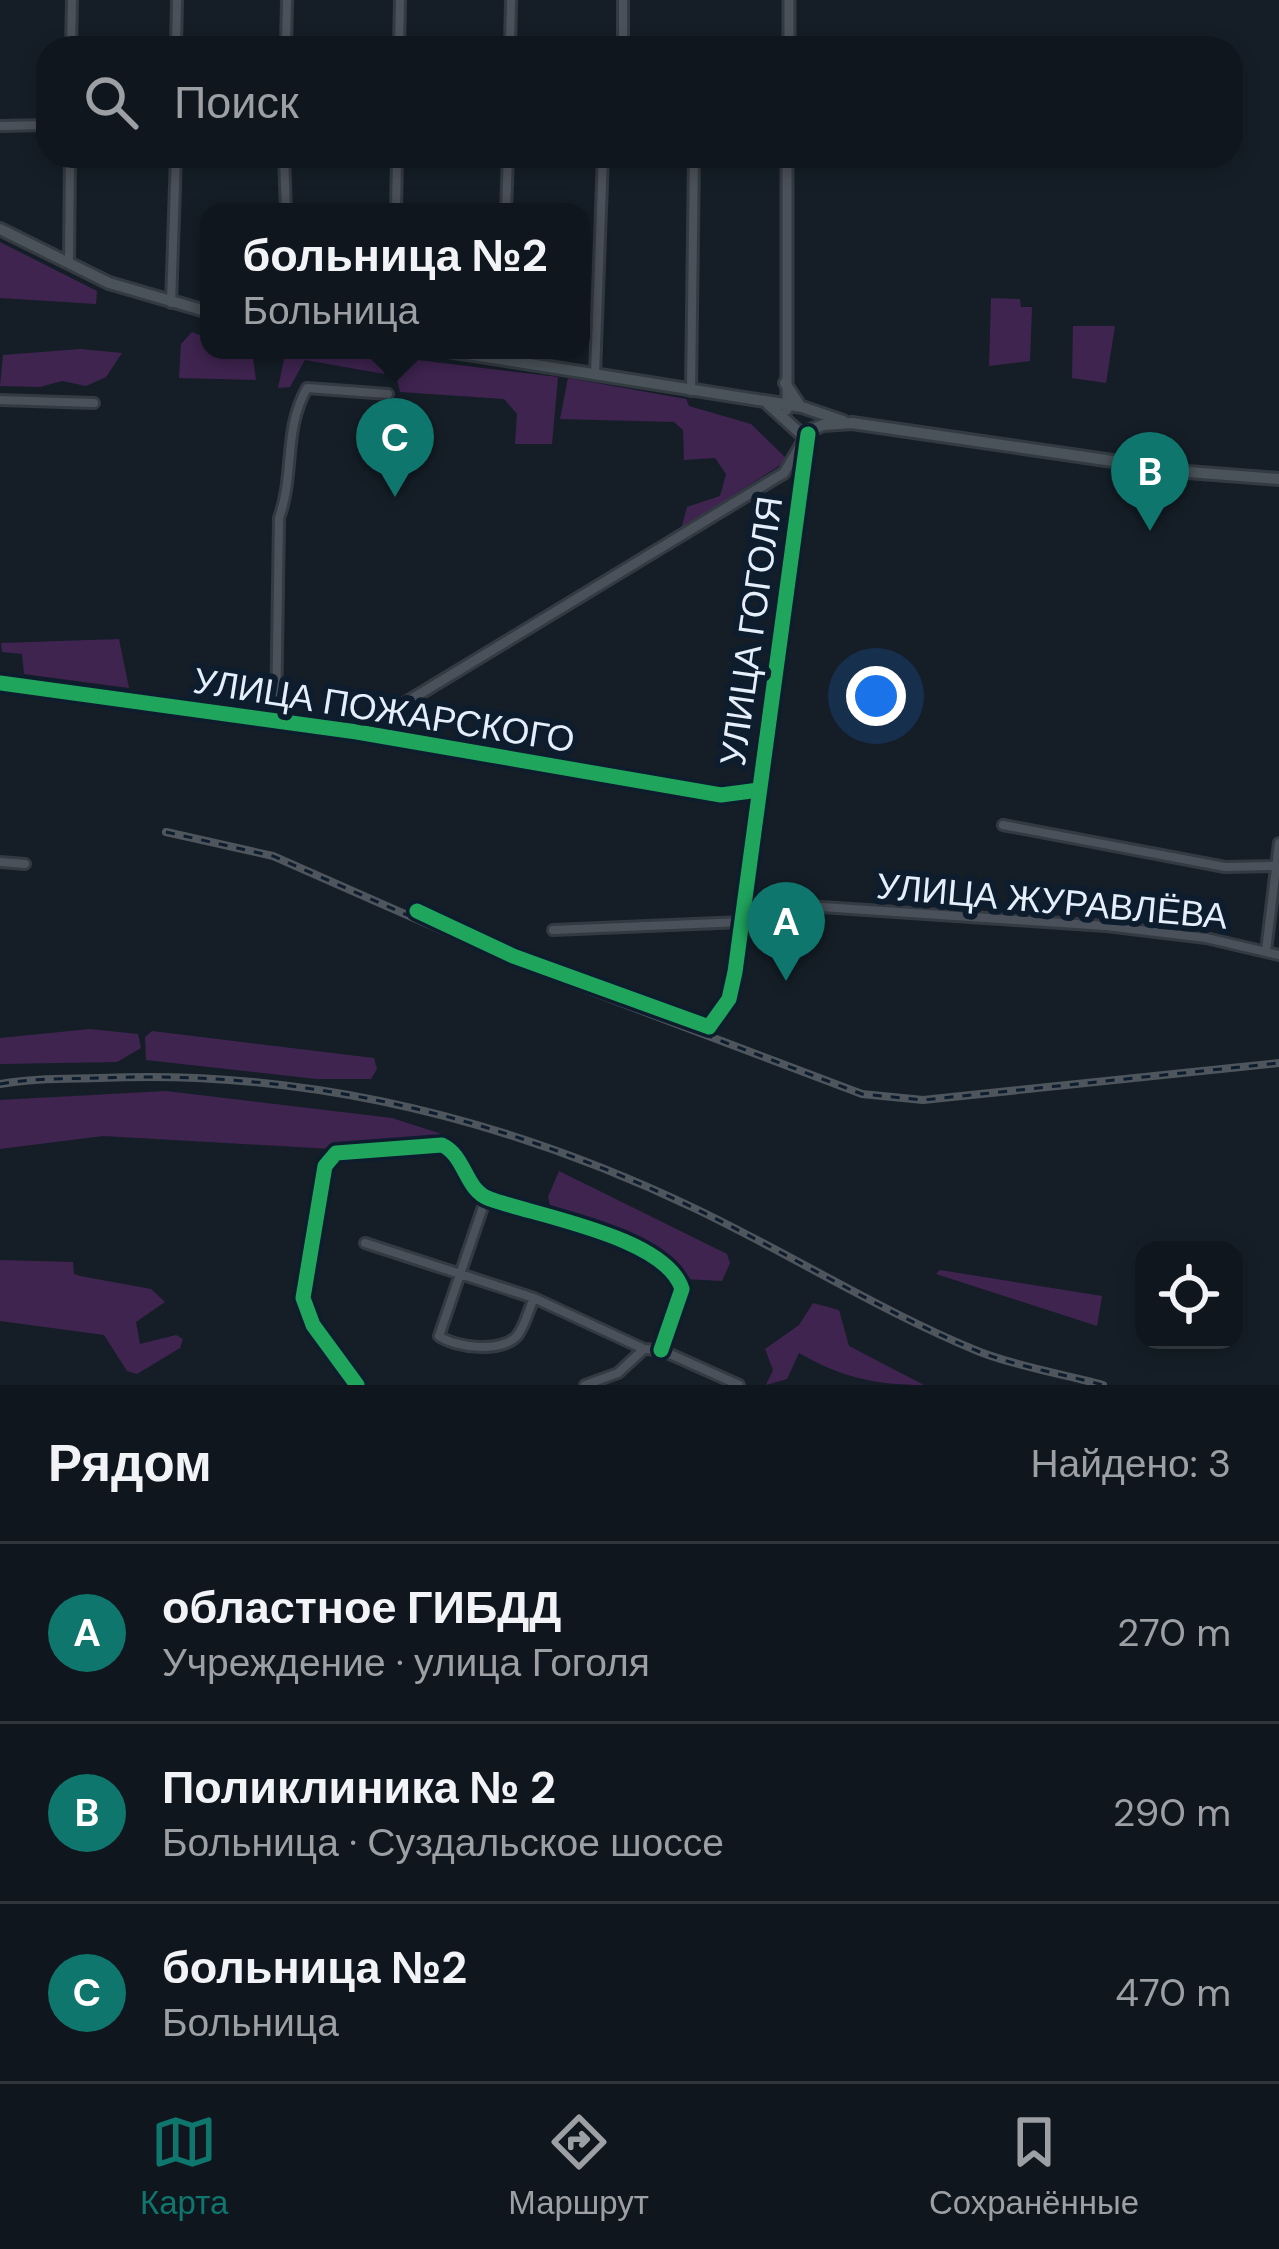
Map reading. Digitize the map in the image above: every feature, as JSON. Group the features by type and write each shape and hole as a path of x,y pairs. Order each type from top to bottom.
{"main road":[{"path":"0,229 69,264 171,305 200,310"},
{"path":"517,359 799,407 852,424 1188,472 1279,479"},
{"path":"785,383 790,398 814,418 810,432"},
{"path":"769,405 790,426 810,432 852,424"},
{"path":"790,426 799,407"}],"street":[{"path":"71,36 72,0"},
{"path":"176,36 177,0"},
{"path":"286,0 286,36"},
{"path":"399,36 400,0"},
{"path":"510,36 511,0"},
{"path":"622,36 623,0"},
{"path":"789,0 789,36"},
{"path":"0,126 36,125"},
{"path":"69,264 70,168"},
{"path":"171,305 176,168"},
{"path":"284,168 286,203"},
{"path":"396,203 397,168"},
{"path":"506,203 508,168"},
{"path":"595,375 603,168"},
{"path":"691,391 694,168"},
{"path":"769,405 781,398 785,383 787,168"},
{"path":"276,721 279,518 290,488 294,411 308,388 388,394"},
{"path":"0,400 94,403"},
{"name":"УЛИЦА ГОГОЛЯ","path":"790,426 804,464"},
{"path":"357,732 784,473 810,432"},
{"name":"УЛИЦА ГОГОЛЯ","path":"417,911 513,956 709,1027 719,1017 729,999 746,902 810,432"},
{"name":"УЛИЦА ПОЖАРСКОГО","path":"0,683 357,732 721,795 759,790"},
{"path":"1004,825 1225,867 1276,866"},
{"path":"1266,951 1279,843"},
{"path":"0,862 26,865"},
{"name":"УЛИЦА ЖУРАВЛЁВА","path":"746,902 1106,926 1206,938 1279,955"},
{"path":"553,930 742,922"},
{"path":"357,1385 313,1325 303,1298 330,1156 442,1145 454,1151 486,1198 606,1234 670,1269 682,1289 661,1350"},
{"path":"486,1198 439,1332 449,1343 497,1346 518,1334 534,1298"},
{"path":"365,1243 534,1298 644,1349 661,1350 739,1385"},
{"path":"585,1385 617,1373 644,1349"}],"shaded area":[{"path":"0,242 97,291 96,304 0,298"},
{"path":"991,298 1020,299 1021,307 1032,307 1030,361 989,366"},
{"path":"1073,326 1115,326 1106,383 1072,378"},
{"path":"192,332 200,335 200,359 253,359 256,380 179,378 181,344"},
{"path":"80,349 122,353 106,377 86,386 62,381 40,387 0,386 3,355"},
{"path":"284,359 383,359 384,374 305,360 290,387 278,388"},
{"path":"416,359 558,377 552,444 515,444 517,414 504,399 400,392 393,362"},
{"path":"568,378 686,399 689,406 751,424 788,460 681,529 687,507 720,496 726,474 715,458 684,460 683,430 674,422 560,419"},
{"path":"119,639 129,688 24,674 22,654 2,652 1,643"},
{"path":"90,1029 138,1034 141,1048 117,1062 0,1064 0,1038"},
{"path":"152,1031 374,1058 377,1069 371,1079 316,1079 146,1060 145,1037"},
{"path":"166,1091 392,1118 448,1136 401,1153 103,1136 0,1149 0,1100"},
{"path":"559,1171 727,1254 730,1263 722,1281 685,1279 675,1264 551,1209 548,1197"},
{"path":"0,1260 73,1262 74,1274 151,1289 165,1302 136,1322 140,1344 176,1335 183,1339 180,1348 137,1374 127,1371 104,1335 0,1321"},
{"path":"940,1270 1102,1296 1097,1326 936,1274"},
{"path":"813,1303 839,1310 849,1346 924,1385 859,1378 799,1353 787,1379 766,1385 773,1370 765,1349 799,1325"}],"railway":[{"path":"166,832 273,856 523,966 862,1094 923,1100 1279,1063"},
{"path":"0,1084 178,1077 255,1082 406,1106 553,1149 625,1177 980,1352 1103,1385"}],"cycle path":[{"path":"417,911 513,956 709,1027 729,999 735,972 808,434"},
{"path":"0,683 357,732 721,795 759,790"},
{"path":"357,1385 313,1325 303,1298 325,1166 336,1153 442,1145 482,1195 598,1231 652,1255 671,1271 682,1289 661,1350"}],"place":[{"name":"больница №2","path":"395,497"},
{"name":"Поликлиника № 2","path":"1150,531"},
{"name":"областное ГИБДД","path":"786,981"}]}
